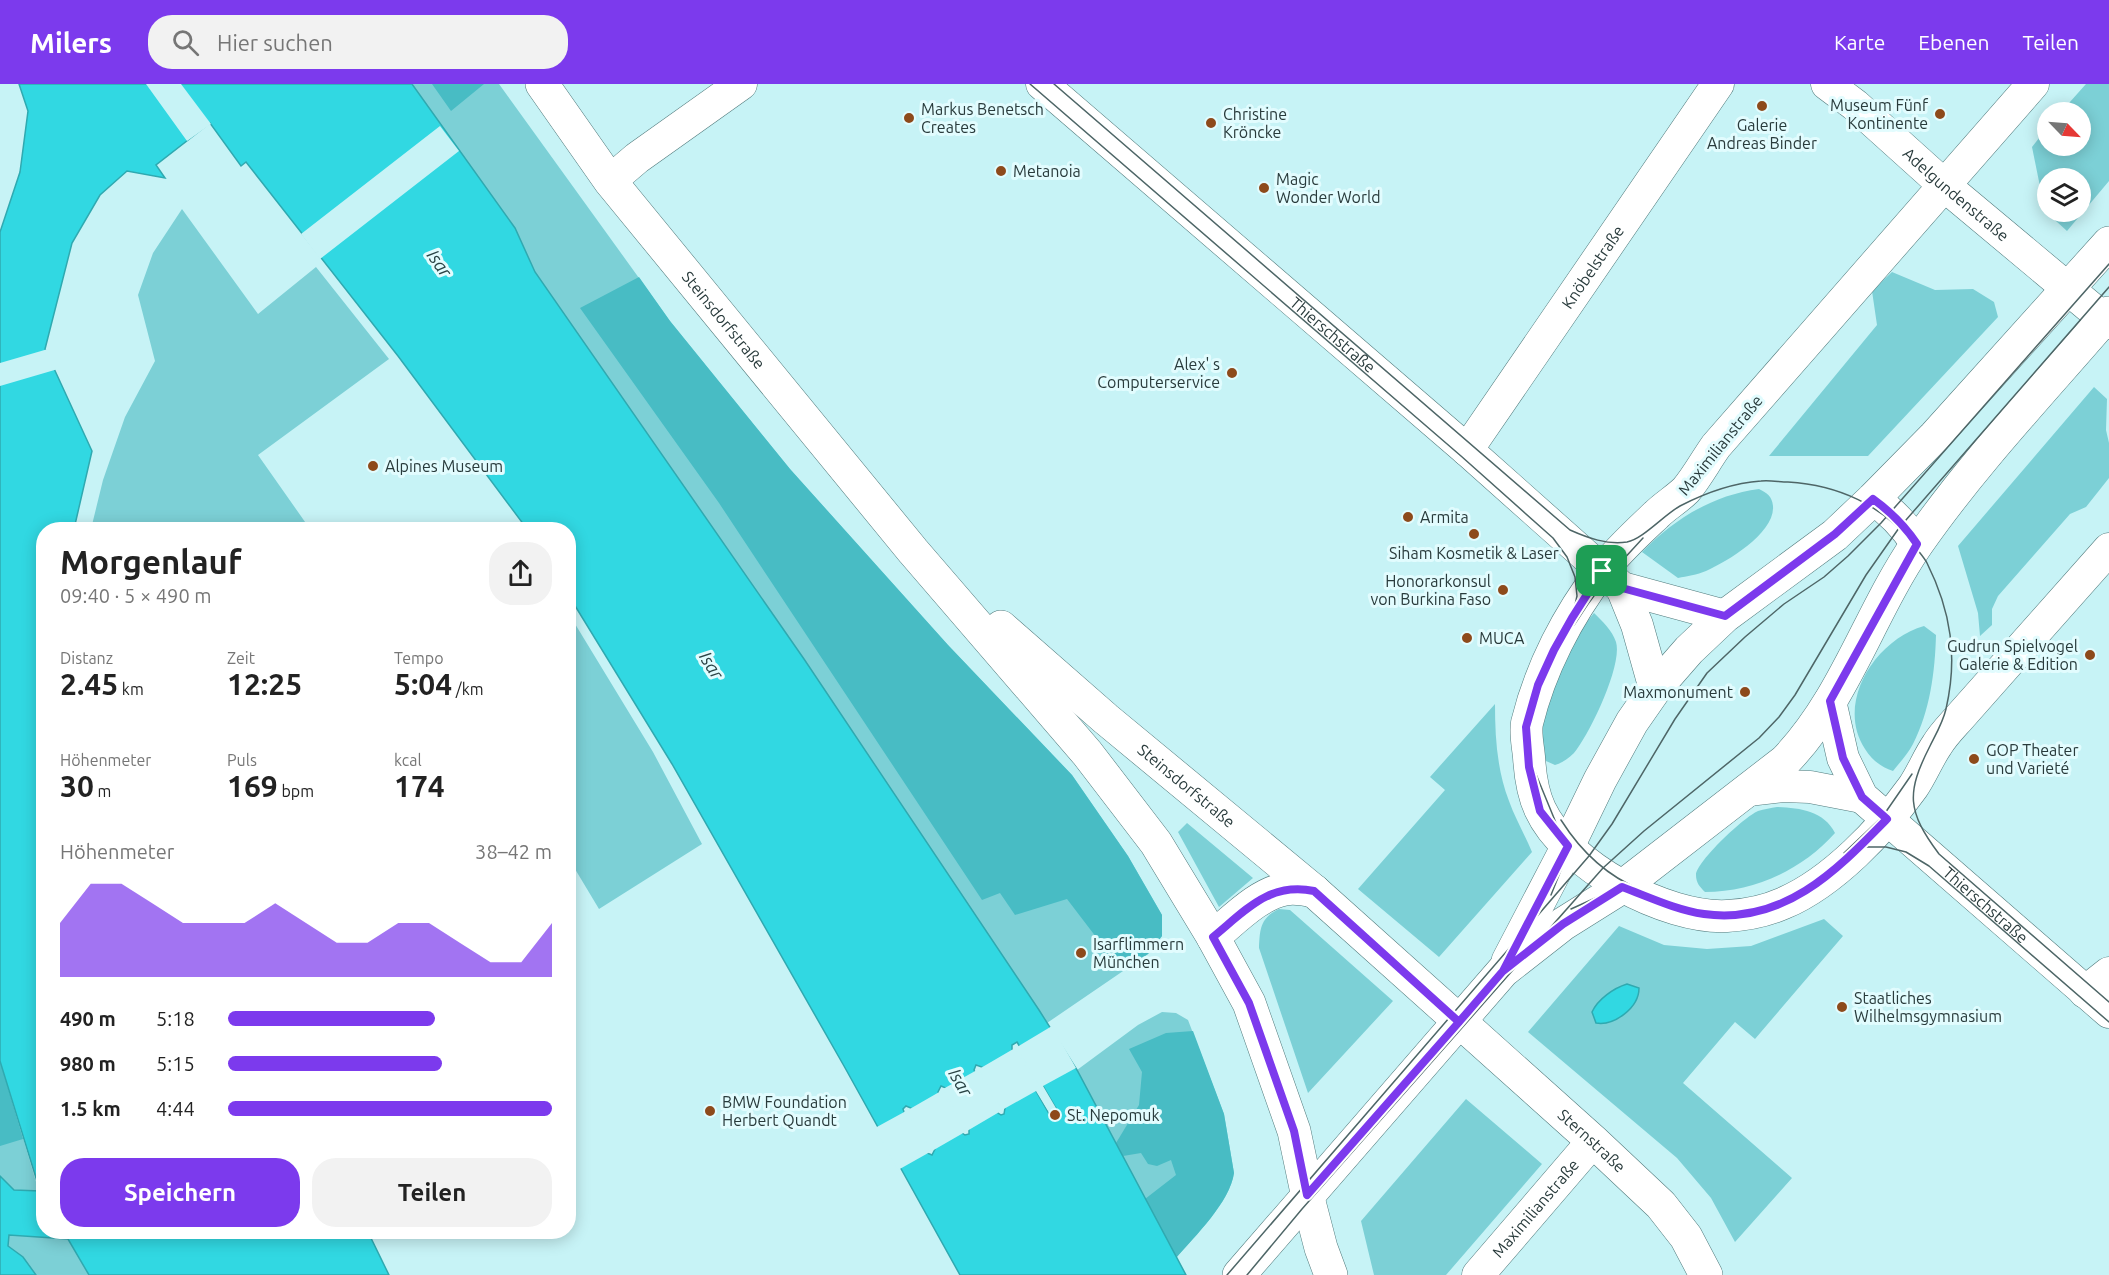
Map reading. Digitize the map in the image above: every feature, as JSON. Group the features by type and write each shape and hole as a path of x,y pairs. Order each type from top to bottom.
{"main road":[{"name":"Steinsdorfstraße","path":"542,84 610,181 913,551 1094,762 1156,843 1213,937 1249,1003 1294,1131 1308,1199 1331,1275"},
{"path":"1250,1263 1308,1199 1503,971 1563,924 1622,887 1785,761 1801,744 1830,701 1917,544 2095,310 2109,243"},
{"path":"1503,971 1632,722 1655,689 1689,650 1725,616 1835,534 1935,436 2095,310"},
{"name":"Steinsdorfstraße","path":"913,551 1106,719 1314,891 1459,1022"},
{"path":"1213,937 1269,895 1284,889 1299,888 1314,891"},
{"name":"Sternstraße","path":"1459,1022 1661,1205 1686,1237 1706,1275"}],"street":[{"path":"610,181 637,158 741,84"},
{"name":"Thierschstraße","path":"1042,84 1467,450 1612,579 1637,625 1655,689"},
{"name":"Knöbelstraße","path":"1467,450 1718,84"},
{"name":"Adelgundenstraße","path":"1827,84 1855,105 1945,186 2095,310"},
{"name":"Maximilianstraße","path":"2033,84 1716,446 1686,490 1656,515 1612,579 1572,618 1538,685 1526,727 1529,767 1540,811 1568,846 1599,872 1622,887 1674,907 1703,914 1726,916 1760,912 1783,903 1810,890 1844,862 1887,819 1912,787 1945,735 2109,549"},
{"path":"1873,499 1905,527 1917,544"},
{"name":"Thierschstraße","path":"1612,579 1725,616"},
{"name":"Thierschstraße","path":"1830,701 1843,758 1862,797 1887,819 2097,982 2109,1012"},
{"path":"1748,790 1783,786 1810,787 1862,797"},
{"name":"Maximilianstraße","path":"1478,1275 1593,1141"}],"shaded area":[{"path":"412,84 499,84 670,321 790,469 948,645 1072,775 1128,856 1162,915 1162,936 1148,954 1047,1023 804,659 535,272 515,228"},
{"path":"432,84 484,84 451,111"},
{"path":"2086,84 2109,84 2109,181 2091,202 2091,168 2037,168 2037,172 2032,147 2037,141 2037,156 2091,156 2091,102 2070,102"},
{"path":"182,209 258,314 316,267 389,359 258,455 305,522 93,522 103,480 125,417 155,361 138,295 153,253"},
{"path":"2057,222 2075,222 2067,231"},
{"path":"1892,272 1935,290 1973,289 1994,302 1998,317 1868,456 1769,456 1877,325 1872,291"},
{"path":"639,277 670,321 790,469 948,645 1072,775 1128,856 1162,915 1162,936 1148,954 1122,971 1067,899 1015,915 1000,893 982,900 719,503 580,308"},
{"path":"2094,387 2107,399 2109,478 2086,507 2070,514 1998,596 1992,609 1992,625 1980,636 1978,613 1958,546"},
{"path":"1759,489 1769,495 1772,500 1772,516 1766,526 1748,545 1706,571 1678,578 1642,552 1667,529 1695,510 1726,497"},
{"path":"1594,613 1616,642 1617,653 1614,667 1596,716 1580,744 1574,753 1555,765 1546,761 1541,751 1541,715 1580,630"},
{"path":"576,626 653,752 702,844 599,909 576,871"},
{"path":"1924,626 1936,635 1931,691 1924,718 1913,744 1893,771 1877,763 1865,749 1857,731 1855,712 1858,694 1865,676 1876,659 1906,633"},
{"path":"1495,704 1496,741 1505,789 1532,852 1439,957 1358,889 1445,790 1430,777"},
{"path":"1777,807 1794,808 1818,815 1835,833 1808,858 1776,876 1741,888 1705,892 1700,887 1696,875 1698,868 1712,850 1751,815"},
{"path":"1187,823 1253,878 1219,907 1178,832"},
{"path":"1279,909 1290,910 1393,1001 1308,1093 1259,948 1262,925 1268,916"},
{"path":"1824,919 1843,936 1755,1039 1735,1022 1683,1083 1792,1178 1735,1242 1711,1198 1677,1158 1528,1032 1619,926 1664,945 1707,949 1751,946"},
{"path":"1162,1012 1176,1013 1188,1020 1224,1114 1234,1173 1219,1207 1176,1258 1077,1070 1138,1025"},
{"path":"1193,1031 1224,1114 1234,1173 1219,1207 1176,1258 1145,1199 1176,1175 1171,1160 1157,1166 1148,1164 1141,1153 1123,1156 1116,1143 1139,1105 1142,1072 1129,1049 1166,1033"},
{"path":"0,1061 36,1182 36,1239 68,1239 89,1275 0,1275"},
{"path":"0,1061 23,1139 0,1146"},
{"path":"1466,1099 1542,1164 1446,1275 1374,1275 1361,1221"}],"water":[{"name":"Isar","path":"19,84 412,84 515,228 535,272 804,659 1039,1010 1077,1070 1186,1275 960,1275 672,764 576,607 576,522 522,522 398,356 246,162 241,166 210,123 156,165 165,178 127,171 100,195 72,243 45,349 92,451 76,522 36,522 36,1178 0,1061 0,232 20,172 28,111","holes":["1017,1042 1060,1115 1057,1121 1052,1119 1012,1049 1012,1045","976,1065 982,1067 1005,1108 1004,1114 998,1113 974,1070","941,1086 946,1088 969,1129 969,1134 962,1133 938,1092","906,1106 911,1108 935,1149 932,1155 927,1153 904,1112 903,1109"]},
{"path":"1627,984 1639,988 1635,1002 1630,1009 1618,1019 1596,1023 1592,1012 1598,1003 1612,991"},
{"path":"0,1176 14,1190 36,1191 36,1237 9,1235 8,1246 23,1257 36,1275 0,1275"},
{"path":"68,1239 371,1239 389,1275 89,1275"}],"pier":[{"path":"146,84 181,84 211,124 187,141"},
{"path":"440,126 459,151 320,259 301,234"},
{"path":"48,349 58,369 0,386 0,363"},
{"path":"1052,1026 1076,1068 1043,1086 1060,1115 1057,1116 1017,1047"},
{"path":"1015,1048 1055,1118 1053,1119 1036,1091 1002,1110 979,1069"},
{"path":"977,1070 1001,1111 967,1131 943,1089"},
{"path":"941,1091 965,1132 932,1151 908,1110"},
{"path":"906,1111 930,1152 898,1170 875,1128"}],"tram line":[{"path":"1030,84 1461,456 1553,538 1567,557 1575,577 1577,596 1572,618 1539,690 1528,724 1533,767 1563,840 1563,865 1551,895"},
{"path":"1054,84 1570,530 1612,543 1627,542 1640,536 1680,506 1699,497 1730,486 1764,481 1806,484 1842,493 1874,508 1902,531 1927,563 1935,581 1947,617 1952,653 1950,690 1946,709 1922,762 1914,789 1916,813 1921,826 1939,854 2109,1002"},
{"path":"1227,1275 1589,856 1612,824 1675,719 1707,673 1784,604 1824,577 1881,523 2109,264"},
{"path":"1247,1275 1302,1209 1603,868 1644,831 1759,738 1779,717 1795,695 1866,575 1899,528 2109,287"},
{"path":"1574,625 1606,580 1643,538"},
{"path":"1844,853 1883,816 1912,774"},
{"path":"1561,820 1595,861 1617,877 1641,890"},
{"path":"1571,909 1602,895 1620,891 1725,913 1759,908 1785,899 1853,853 1866,847 1886,847 1906,852 1929,866 2109,1022"}],"place":[{"name":"Galerie Andreas Binder","path":"1762,106"},
{"name":"Museum Fünf Kontinente","path":"1940,114"},
{"name":"Markus Benetsch Creates","path":"909,118"},
{"name":"Christine Kröncke","path":"1211,123"},
{"name":"Metanoia","path":"1001,171"},
{"name":"Magic Wonder World","path":"1264,188"},
{"name":"Alex' s Computerservice","path":"1232,373"},
{"name":"Alpines Museum","path":"373,466"},
{"name":"Armita","path":"1408,517"},
{"name":"Siham Kosmetik & Laser","path":"1474,534"},
{"name":"Honorarkonsul von Burkina Faso","path":"1503,590"},
{"name":"MUCA","path":"1467,638"},
{"name":"Gudrun Spielvogel Galerie & Edition","path":"2090,655"},
{"name":"Maxmonument","path":"1745,692"},
{"name":"GOP Theater und Varieté","path":"1974,759"},
{"name":"Isarflimmern München","path":"1081,953"},
{"name":"Staatliches Wilhelmsgymnasium","path":"1842,1007"},
{"name":"BMW Foundation Herbert Quandt","path":"710,1111"},
{"name":"St. Nepomuk","path":"1055,1115"}],"route":[{"path":"1602,571 1554,650 1538,685 1526,727 1529,767 1540,811 1568,846 1503,971 1483,994 1459,1022 1307,1195 1294,1131 1249,1003 1213,937 1269,895 1284,889 1299,888 1314,891 1459,1022 1503,971 1563,924 1622,887 1674,907 1703,914 1726,916 1760,912 1810,890 1844,862 1887,819 1862,797 1843,758 1830,701 1917,544 1905,527 1884,507 1873,499 1835,534 1725,616 1622,588 1602,571"}]}
